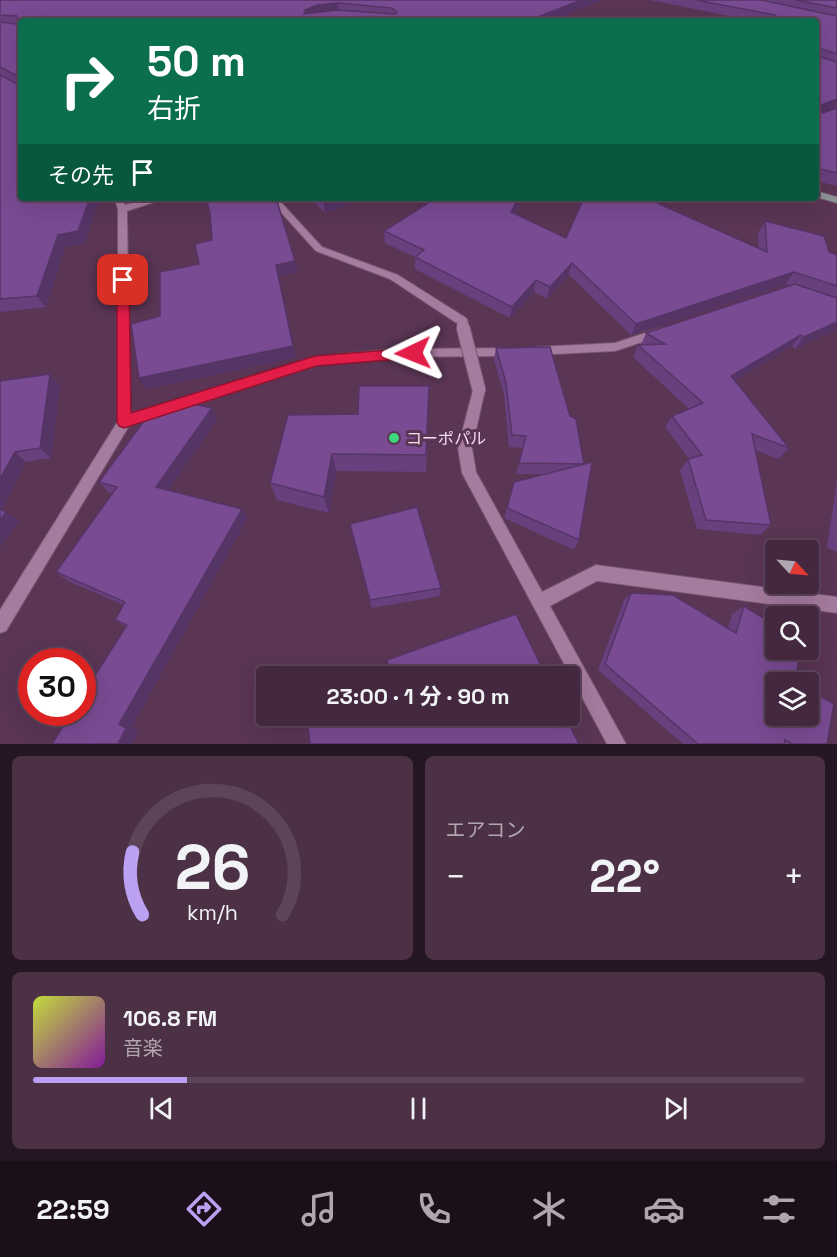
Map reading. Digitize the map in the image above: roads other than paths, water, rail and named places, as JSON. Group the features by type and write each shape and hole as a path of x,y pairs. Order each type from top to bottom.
{"street":[{"path":"819,195 837,200"},
{"path":"0,625 124,422 120,204 142,201"},
{"path":"275,201 319,249 394,278 462,321 479,390 465,448 469,473 617,744"},
{"path":"124,422 315,361 391,353 566,351 615,347 669,329"},
{"path":"540,602 596,573 837,605"}],"place":[{"name":"コーポパル","path":"394,438"}]}
